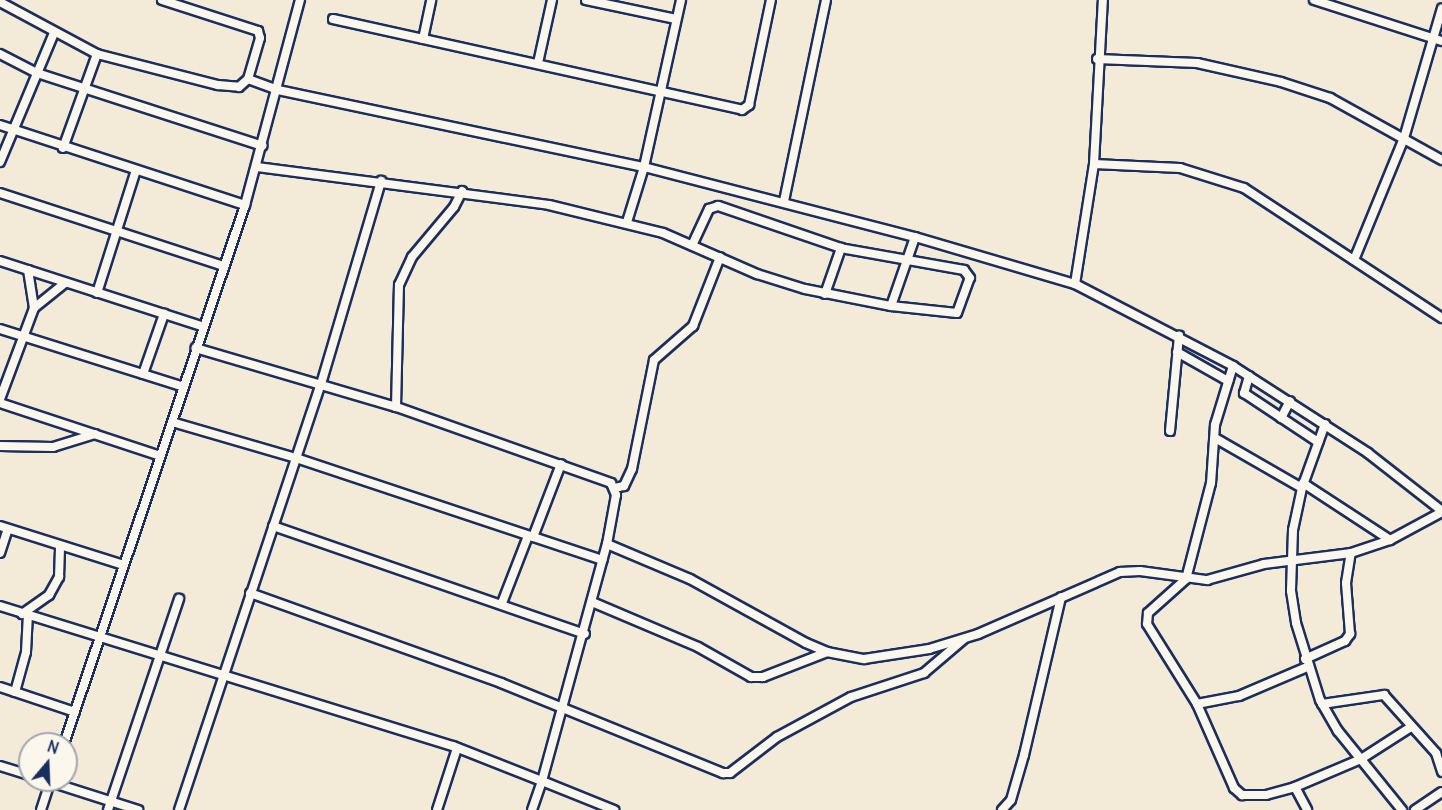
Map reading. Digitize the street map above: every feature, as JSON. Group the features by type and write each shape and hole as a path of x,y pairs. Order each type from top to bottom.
{"street":[{"path":"0,2 54,33 97,54 218,86 239,87 248,79 260,32 162,0"},
{"path":"68,732 245,205 278,90 300,0"},
{"path":"423,39 431,0"},
{"path":"538,63 552,0"},
{"path":"586,0 676,19"},
{"path":"627,222 644,167 681,0"},
{"path":"333,19 662,92 746,108 771,0"},
{"path":"784,201 826,0"},
{"path":"1076,284 1094,164 1097,58 1103,0"},
{"path":"1314,0 1442,41"},
{"path":"1354,260 1404,138 1431,36 1442,8"},
{"path":"0,162 54,33"},
{"path":"0,54 37,73 85,90 262,146"},
{"path":"63,148 97,54"},
{"path":"1097,58 1197,63 1250,73 1330,98 1442,160"},
{"path":"248,79 278,90 644,167 784,201 1076,284 1179,335 1290,401 1325,424 1442,511 1390,540 1351,553 1291,560 1207,580 1186,579 1140,571 1120,572 1060,597 1002,626 891,657 864,659 827,652 690,579 607,544"},
{"path":"0,125 13,132 245,205"},
{"path":"1094,164 1157,166 1210,176 1244,188 1442,318"},
{"path":"257,167 462,191 627,222 692,245 757,274 825,294 891,306 953,314 960,309 968,272 841,248 713,206 692,245"},
{"path":"97,293 136,170"},
{"path":"179,810 226,676 250,593 321,384 381,181"},
{"path":"396,407 399,285 412,257 454,207 462,191"},
{"path":"0,193 224,266"},
{"path":"891,306 915,237"},
{"path":"825,294 841,248"},
{"path":"615,488 624,486 632,469 654,360 693,326 720,257"},
{"path":"0,261 204,327"},
{"path":"28,270 34,308 0,401 160,456"},
{"path":"34,308 65,283"},
{"path":"143,374 164,314"},
{"path":"0,329 184,387"},
{"path":"1170,431 1179,335"},
{"path":"196,348 396,407 603,478 615,488"},
{"path":"1177,352 1228,381"},
{"path":"1233,366 1215,438 1211,483 1186,579 1146,619 1197,704 1234,788 1242,795 1266,795 1295,787 1361,759 1411,727"},
{"path":"1249,376 1244,393 1318,442"},
{"path":"1281,418 1290,401"},
{"path":"172,422 296,458 602,560"},
{"path":"1325,424 1303,485 1291,560 1293,602 1306,663 1322,704 1361,759 1402,810"},
{"path":"0,446 53,447 95,434"},
{"path":"1215,438 1303,485 1390,540"},
{"path":"502,603 561,464"},
{"path":"532,810 585,634 607,544 615,488"},
{"path":"273,526 502,603 585,634"},
{"path":"0,553 4,528 124,565"},
{"path":"25,615 49,595 58,578 60,547"},
{"path":"1197,704 1239,696 1345,641 1350,634 1346,583 1351,553"},
{"path":"250,593 563,708 730,773 777,737 830,707 924,673 964,638"},
{"path":"1002,810 1011,800 1060,597"},
{"path":"109,806 179,599"},
{"path":"592,602 698,647 751,677 763,677 827,652"},
{"path":"0,606 457,748 614,810"},
{"path":"15,692 26,652 25,615"},
{"path":"0,687 75,712"},
{"path":"1322,704 1384,695 1436,753 1442,772"},
{"path":"437,810 457,748"},
{"path":"0,766 18,771"},
{"path":"1295,787 1307,810"},
{"path":"41,810 46,792"},
{"path":"75,792 109,806 138,810"},
{"path":"1415,810 1442,792"},
{"path":"1011,800 1016,810"}]}
